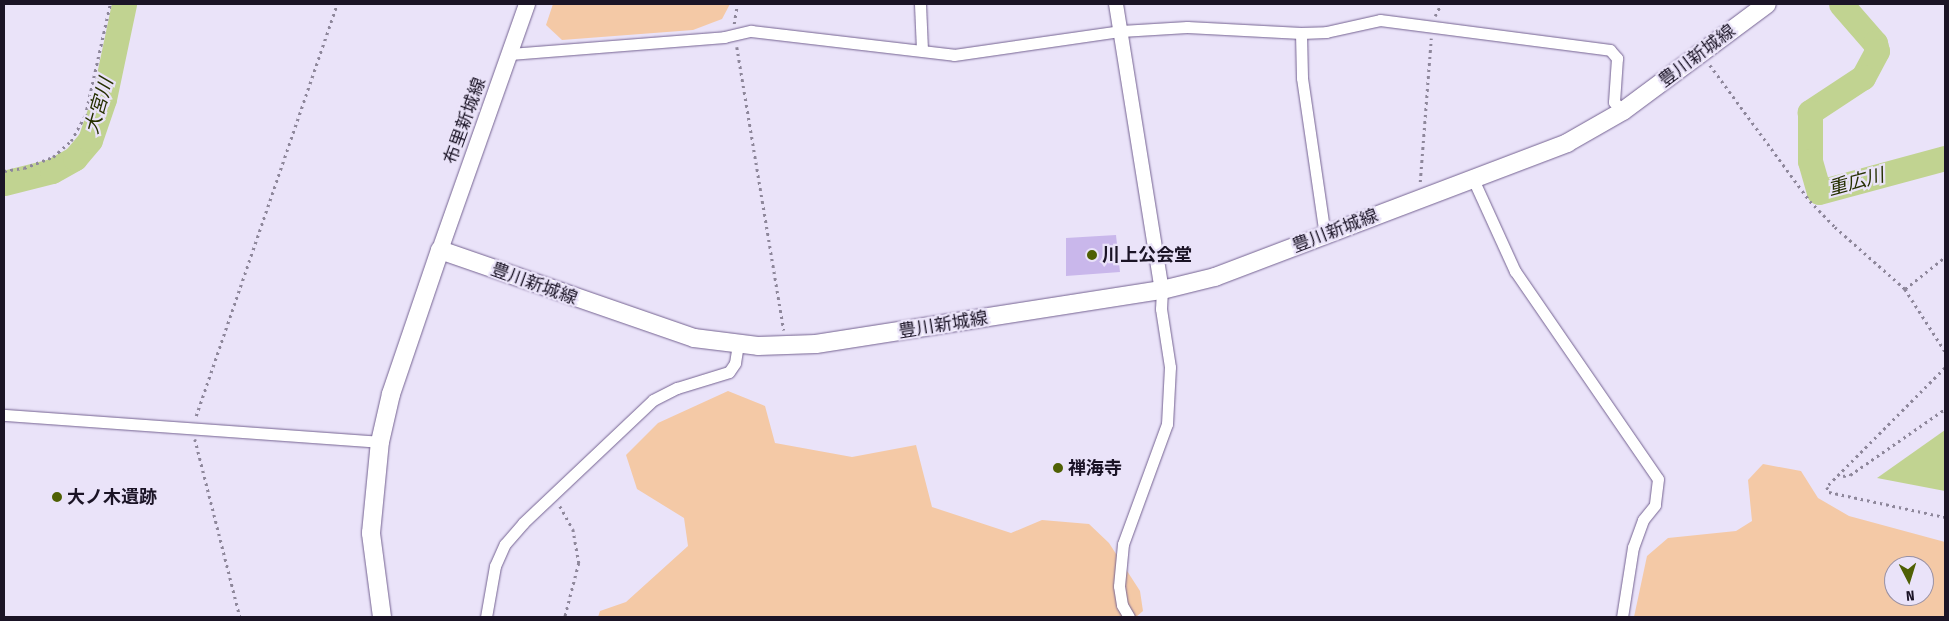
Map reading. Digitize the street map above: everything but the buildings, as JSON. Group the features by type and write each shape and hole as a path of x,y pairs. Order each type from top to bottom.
{"main road":[{"name":"布里新城線","path":"440,250 527,4"},
{"name":"豊川新城線","path":"440,250 694,338 738,344 785,346 898,332 1162,290 1215,277 1567,143 1623,111 1767,4"},
{"path":"382,617 371,533 380,442 391,394 440,250"}],"street":[{"path":"920,4 922,50"},
{"path":"1116,4 1162,290 1161,309 1170,367 1167,424 1123,544 1119,586 1122,605 1129,617"},
{"path":"510,54 724,38 751,31 922,50 954,56 1121,31 1187,27 1301,33 1326,32 1380,20 1431,25 1610,50 1617,58 1614,102 1623,111"},
{"path":"1301,33 1302,78 1325,236"},
{"path":"1473,179 1515,271 1658,479 1655,504 1643,520 1633,547 1622,617"},
{"path":"486,617 495,566 505,544 523,523 554,496 653,400 677,388 729,372 735,363 738,344"},
{"path":"4,415 194,427 380,442"}],"path":[{"path":"4,171 24,168 53,157 71,141 85,116 110,4"},
{"path":"240,617 195,448 194,427 337,4"},
{"path":"737,4 735,34 785,346"},
{"path":"1418,199 1431,66 1431,25 1440,4"},
{"path":"1701,54 1810,201 1834,227 1905,289 1945,352"},
{"path":"1905,289 1945,257"},
{"path":"1945,368 1841,476 1827,487 1829,492 1945,517"},
{"path":"1841,476 1850,475 1945,409"},
{"path":"554,496 573,529 578,544 579,563 565,617"}],"shaded area":[{"path":"553,4 730,4 722,19 693,30 562,40 546,25"},
{"path":"728,391 765,406 775,443 852,457 916,445 932,507 1011,533 1042,520 1089,524 1109,543 1140,591 1143,611 1136,617 598,617 600,611 626,602 688,546 684,518 637,489 626,455 658,423"},
{"path":"1945,430 1945,491 1877,478"},
{"path":"1763,464 1801,471 1818,498 1849,516 1945,542 1945,617 1634,617 1647,556 1668,538 1736,531 1752,521 1748,480"}],"waterway":[{"name":"大宮川","path":"4,183 52,171 75,158 90,140 104,99 124,4"},
{"name":"重広川","path":"1841,4 1875,43 1877,51 1863,77 1810,112 1810,161 1819,192 1945,158"}],"place":[{"name":"川上公会堂","path":"1092,255"},
{"name":"禅海寺","path":"1058,468"},
{"name":"大ノ木遺跡","path":"57,497"}]}
